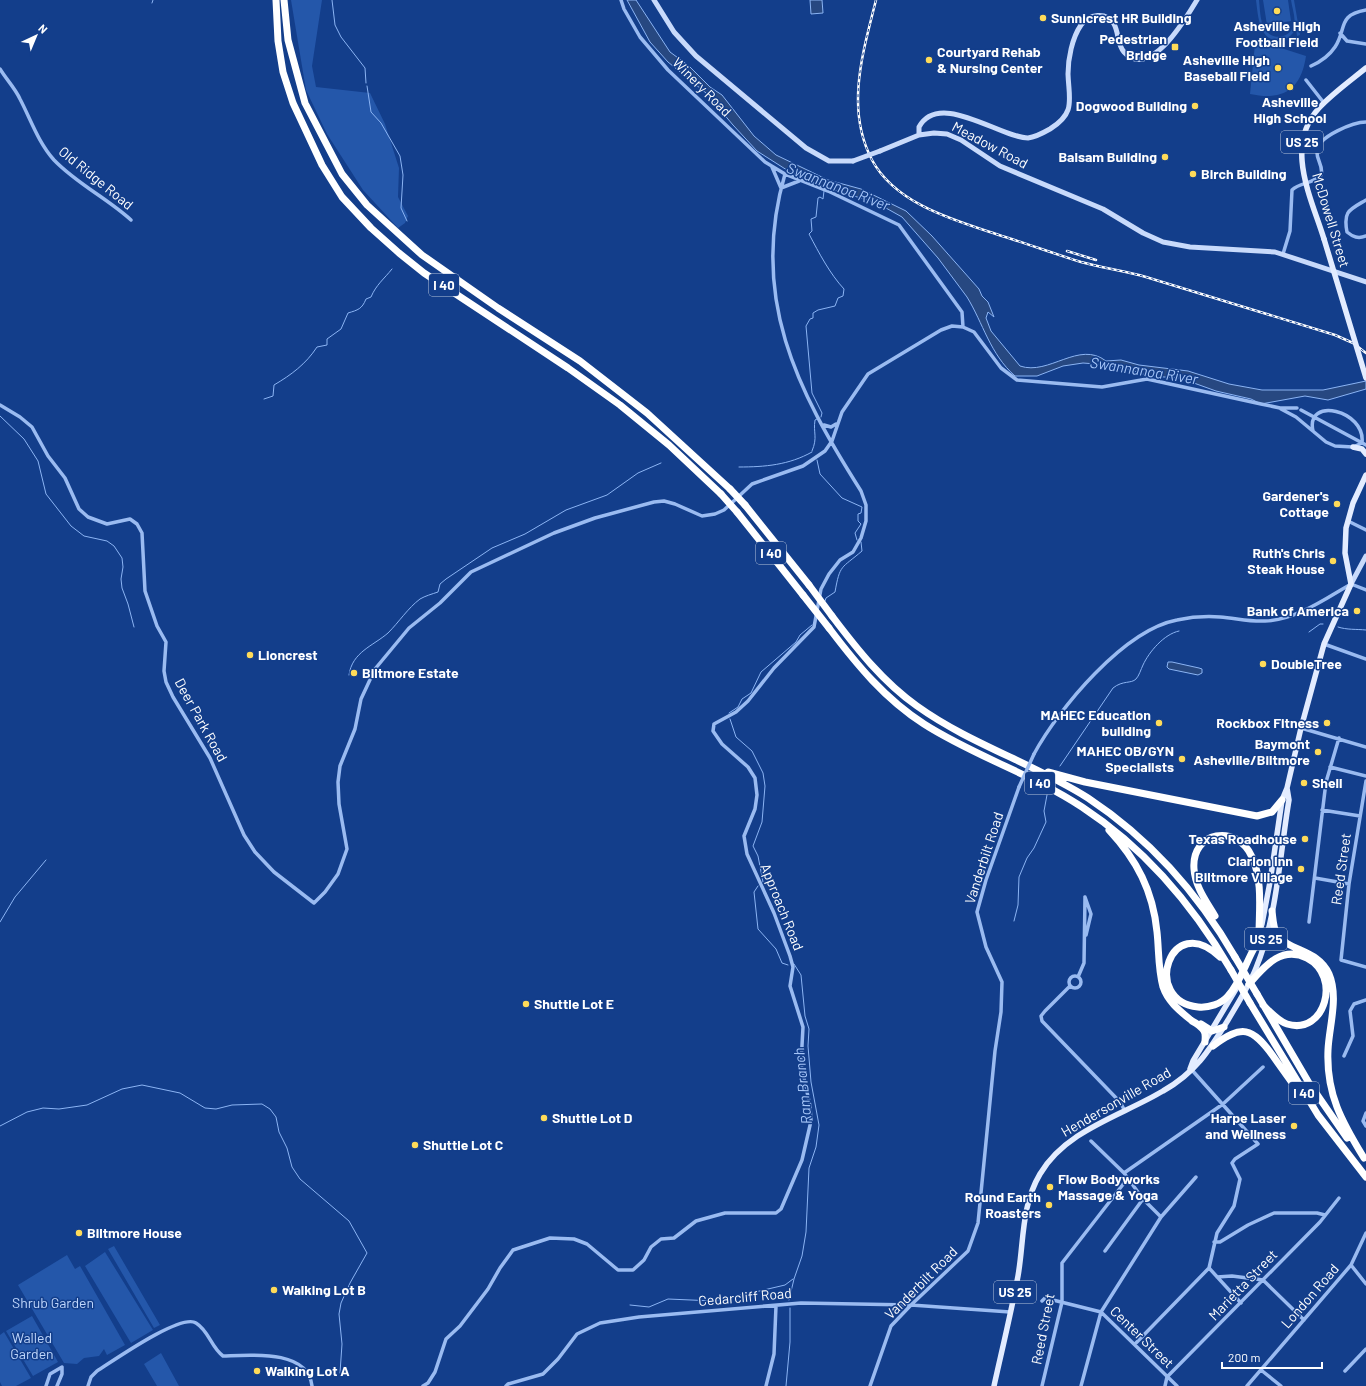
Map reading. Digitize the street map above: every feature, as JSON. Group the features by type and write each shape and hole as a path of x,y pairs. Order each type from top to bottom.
{"highway":[{"name":"I 40","path":"276,0 278,41 283,72 293,103 322,165 342,197 371,228 424,273 568,368 620,405 669,445 721,494 737,512 869,678 909,713 955,741 1051,788 1096,817 1129,842 1167,879 1200,920 1318,1115 1366,1177"},
{"name":"I 40","path":"284,0 288,40 305,103 342,174 367,205 422,255 498,308 580,361 647,413 730,489 745,505 876,670 917,706 948,726 1031,767 1088,798 1146,843 1184,882 1206,911 1235,956 1319,1099 1365,1160"},
{"path":"1031,767 1085,782 1257,816 1272,812 1282,800"},
{"path":"1096,817 1128,852 1142,874 1155,916 1159,964 1163,987 1173,1004 1204,1031 1205,1042"},
{"path":"1226,942 1218,922 1198,887 1194,868 1194,861 1200,847 1208,839 1220,835 1228,835 1240,840 1252,858 1260,893 1259,936"},
{"path":"1272,911 1274,928 1280,937 1316,958 1325,967 1331,978 1333,998 1328,1064 1331,1090 1339,1115 1365,1160"},
{"path":"1230,968 1209,947 1204,944 1190,943 1179,947 1170,956 1166,969 1166,977 1173,993 1185,1004 1197,1007 1210,1007 1229,996 1256,945"},
{"path":"1248,984 1270,961 1284,955 1297,955 1310,960 1316,964 1324,977 1327,992 1323,1007 1314,1018 1307,1023 1293,1025 1286,1024 1263,1005"},
{"path":"1190,1019 1212,1031 1224,1027"},
{"path":"1213,1046 1230,1035 1238,1032 1253,1033 1258,1036 1303,1099 1318,1115"}],"main road":[{"name":"Meadow Road","path":"654,0 674,32 696,56 806,148 829,161 853,161 919,135 937,132 956,137 1000,166 1103,209 1143,233 1163,242 1190,247 1259,250 1283,254 1366,282"},
{"path":"919,135 919,127 924,120 938,114 950,113 976,120 1016,136 1030,137 1044,133 1062,121 1068,112 1070,105 1068,73 1070,54 1078,30 1088,18 1098,16 1108,18 1113,23 1120,46 1126,54 1134,58 1147,58 1160,50 1185,19 1197,0"},
{"name":"McDowell Street","path":"1366,68 1324,103 1312,118 1302,141 1302,162 1307,183 1366,378"},
{"path":"1353,447 1362,450 1366,454"},
{"path":"1351,584 1345,553 1348,521 1352,503 1364,482 1366,475"},
{"name":"Hendersonville Road","path":"1190,1069 1193,1061 1232,998 1256,945 1270,882 1282,800 1288,788 1301,728 1324,644 1351,584 1366,556"},
{"name":"Hendersonville Road","path":"994,1386 1018,1275 1029,1196 1040,1174 1054,1156 1072,1139 1163,1092 1190,1069 1198,1065 1213,1046 1248,984 1264,946 1272,911 1289,800 1288,788"}],"street":[{"name":"Winery Road","path":"621,0 624,9 640,37 668,70 697,99 772,167 800,181 828,191 898,225 962,312 964,327"},
{"path":"1310,66 1329,53 1336,46 1345,20 1350,15 1366,10"},
{"path":"1340,33 1347,41 1366,44"},
{"name":"Old Ridge Road","path":"0,68 18,94 38,137 53,159 131,220"},
{"path":"1306,80 1324,103"},
{"path":"1283,254 1290,232 1292,190 1297,186 1317,179 1322,173 1317,152 1321,144 1340,130 1357,122 1366,122"},
{"path":"772,167 781,188"},
{"path":"785,174 777,207 772,255 777,307 784,339 795,371 811,406 832,441"},
{"path":"781,188 800,181"},
{"path":"1366,200 1349,211 1346,215 1345,222 1347,232 1352,236 1357,238 1366,236"},
{"path":"832,441 842,412 859,385 868,374 876,368 904,354 941,330 952,326 964,327 974,332 1001,368 1017,380 1102,388 1147,379 1208,394 1280,408 1299,409 1366,445"},
{"name":"Deer Park Road","path":"0,405 20,417 32,427 48,456 65,478 79,509 88,517 107,524 130,519 137,524 142,533 145,591 157,626 166,642 164,671 166,682 173,697 210,758 244,835 254,852 274,872 314,903 326,892 338,874 347,849 339,804 338,782 340,766 355,729 361,699 375,670 409,628 440,603 471,572 554,533 595,518 654,502 664,501 675,504 702,516 715,514 724,510 752,484 803,466 825,451 832,441"},
{"path":"1280,408 1296,417 1335,446 1353,447 1362,443"},
{"path":"1313,430 1311,424 1314,418 1322,411 1342,411 1353,418 1361,428 1364,436 1362,443"},
{"path":"823,425 831,427 837,423"},
{"name":"Approach Road","path":"423,1386 428,1383 435,1372 446,1339 460,1326 488,1289 500,1268 513,1250 550,1238 574,1239 587,1244 618,1270 633,1270 644,1260 651,1248 661,1239 674,1238 696,1221 725,1213 776,1213 781,1209 802,1160 811,1121 810,1106 801,1064 803,1027 790,986 793,967 790,956 774,913 747,854 744,836 755,809 757,795 755,778 748,767 722,744 713,731 714,724 736,712 748,701 774,668 814,627 821,589 829,574 840,560 853,552 861,538 866,522 866,505 861,491 832,441"},
{"path":"1348,521 1366,530"},
{"path":"1351,584 1366,590"},
{"name":"Vanderbilt Road","path":"870,1386 891,1326 968,1251 980,1212 995,1051 1001,1012 1002,982 986,947 977,912 986,880 1019,787 1034,754 1069,701 1112,659 1142,634 1169,622 1194,618 1214,617 1265,621 1280,619 1313,606 1351,584"},
{"path":"1324,644 1366,659"},
{"path":"1301,728 1366,747"},
{"path":"1309,922 1322,810 1330,767 1339,738"},
{"path":"1330,767 1366,776"},
{"name":"Reed Street","path":"1366,781 1349,884 1341,960 1366,967"},
{"path":"1322,810 1360,816"},
{"path":"1315,878 1349,884"},
{"path":"1070,986 1075,987 1079,985 1080,980 1078,977 1083,968 1085,897 1091,914 1085,938"},
{"path":"1070,986 1070,978 1074,976 1078,977"},
{"path":"1070,986 1045,1011 1042,1016 1042,1021 1120,1102 1125,1111"},
{"path":"1344,1056 1353,1036 1350,1011 1354,1004 1366,1000"},
{"path":"1124,1173 1223,1104 1262,1067"},
{"path":"1135,1344 1209,1268 1214,1242 1219,1229 1234,1206 1240,1179 1232,1163 1235,1159 1258,1144 1190,1069"},
{"path":"1366,1113 1363,1121 1366,1126"},
{"path":"1091,1140 1124,1173 1143,1199 1161,1217"},
{"path":"1081,1386 1101,1312 1161,1217 1196,1177"},
{"name":"Reed Street","path":"1042,1386 1062,1302 1062,1263 1128,1178"},
{"name":"Marietta Street","path":"1167,1377 1242,1303 1325,1215 1339,1198"},
{"path":"1105,1251 1143,1199"},
{"path":"1214,1242 1220,1242 1253,1222 1274,1214 1318,1213 1325,1215"},
{"name":"London Road","path":"1247,1386 1351,1265 1366,1233"},
{"path":"1351,1265 1366,1284"},
{"path":"1209,1268 1242,1303"},
{"path":"1217,1277 1232,1276 1263,1280 1304,1320"},
{"name":"Center Street","path":"1042,1300 1045,1298 1101,1312 1177,1386"},
{"name":"Cedarcliff Road","path":"506,1386 508,1384 543,1374 558,1359 577,1334 600,1323 662,1314 801,1303 911,1305 1010,1312"},
{"path":"766,1386 774,1354 776,1306"},
{"path":"88,1386 91,1377 97,1371 176,1324 189,1321 195,1322 203,1328 213,1347 223,1356 255,1355 288,1359 302,1366 311,1376 312,1386"},
{"path":"1345,1371 1366,1349"},
{"path":"46,1386 50,1374 62,1368 62,1374 57,1386"},
{"path":"1261,1370 1281,1386"},
{"path":"1165,1386 1167,1377"}],"green space":[{"path":"291,0 322,0 312,66 316,87 370,93 385,124 399,168 398,197 408,216 405,223 398,228 363,190 327,134 306,90"},
{"path":"1256,0 1259,0 1264,28 1271,35 1280,37 1289,33 1294,25 1291,0 1294,0 1300,35 1297,36 1296,29 1286,39 1274,40 1268,37 1261,27"},
{"name":"Asheville High Football Field","path":"1263,0 1288,0 1291,21 1267,25"},
{"name":"Asheville High Baseball Field","path":"1259,41 1306,56 1304,68 1295,85 1281,94 1262,96 1250,94 1255,44"},
{"path":"114,1246 160,1325 154,1328 108,1249"},
{"path":"105,1252 153,1330 131,1343 85,1266"},
{"name":"Shrub Garden","path":"67,1255 75,1269 80,1266 125,1345 107,1355 104,1349 99,1356 84,1358 77,1364 64,1363 18,1285"},
{"name":"Walled Garden","path":"32,1316 58,1362 33,1376 6,1331"},
{"path":"4,1332 31,1378 16,1386 2,1386 0,1382 0,1335"},
{"path":"161,1353 179,1386 157,1386 144,1364"}],"water":[{"name":"Swannanoa River","path":"627,0 636,0 670,52 689,66 710,87 722,95 754,136 776,155 828,180 861,189 906,211 932,236 979,289 982,296 988,302 994,317 988,312 986,318 991,331 1020,366 1031,368 1042,366 1085,354 1096,356 1106,361 1121,360 1139,365 1188,371 1229,384 1262,390 1323,390 1366,381 1366,389 1328,400 1305,396 1261,404 1251,399 1216,391 1180,378 1149,376 1128,369 1096,364 1083,363 1063,366 1037,376 1015,376 999,358 967,297 938,258 902,217 877,203 821,186 790,172 757,151 706,93 668,62 650,42"},
{"path":"810,0 822,0 823,13 811,14"},
{"path":"1168,662 1199,668 1202,669 1202,673 1198,675 1169,669 1167,667"}],"waterway":[{"path":"332,0 335,25 341,37 365,68 366,83"},
{"path":"367,86 371,112 381,123 400,156 403,175 401,208 407,221"},
{"name":"Ram Branch","path":"821,417 822,413 812,393 806,326 810,319 813,318 813,313 818,310 835,306 838,298 843,296 844,289 829,270 809,234 812,231 811,219 816,217 818,198 820,197 823,199 824,191"},
{"path":"264,399 273,396 274,385 298,369 317,347 327,345 327,339 341,329 348,313 361,307 366,299 371,297 392,269"},
{"path":"0,416 24,439 38,461 46,494 71,526 84,536 107,541 114,546 122,558 122,588 134,627"},
{"name":"Ram Branch","path":"812,451 815,442 815,420 817,419"},
{"path":"739,467 777,464 795,460 812,452"},
{"name":"Ram Branch","path":"817,460 820,474 842,498 862,507 861,513 858,514 858,521 861,524 855,533 857,540"},
{"path":"349,675 354,661 364,650 388,633 420,599 438,592 440,584 446,579 492,548 525,534 566,510 607,495 638,473 661,463"},
{"name":"Ram Branch","path":"825,601 826,598 835,592 838,576 842,568 862,551 861,542"},
{"path":"1309,632 1320,624 1323,624"},
{"name":"Ram Branch","path":"729,713 738,707 742,699 751,693 761,672 796,642 800,635 812,625"},
{"path":"1338,627 1366,630"},
{"path":"1060,766 1113,688 1136,679 1153,649 1168,636 1179,631"},
{"name":"Ram Branch","path":"730,719 736,737 752,751 763,773 765,786 762,822 753,846 758,856 763,882"},
{"path":"1014,921 1018,905 1019,877 1046,822 1044,811 1047,795"},
{"path":"0,922 15,897 46,860"},
{"name":"Ram Branch","path":"758,886 754,892 758,929 776,949 782,963 788,965"},
{"name":"Ram Branch","path":"789,1300 802,1256 806,1232 809,1168 816,1147 819,1125 811,1082 808,1046 809,1029 805,1016 801,975 794,964"},
{"path":"0,1126 27,1112 43,1108 59,1109 87,1105 122,1089 142,1085 180,1093 205,1108 216,1109 232,1105 262,1104 270,1109 276,1117 279,1132 287,1148 292,1167 300,1179 349,1221 367,1253 350,1283 341,1303 339,1314 342,1344 340,1373"},
{"path":"751,1293 785,1285 793,1279"},
{"path":"630,1305 649,1307 668,1299 714,1301 745,1294"},
{"name":"Ram Branch","path":"786,1386 790,1342 790,1308"}],"railway":[{"path":"876,0 866,40 859,80 859,121 864,141 872,160 883,176 896,189 929,209 966,224 1081,262 1146,277 1335,335 1353,343 1366,353"},
{"path":"1067,251 1096,260"}],"place":[{"name":"Asheville High Football Field","path":"1277,11"},
{"name":"Sunnicrest HR Building","path":"1043,18"},
{"name":"Pedestrian Bridge","path":"1175,47"},
{"name":"Courtyard Rehab & Nursing Center","path":"929,60"},
{"name":"Asheville High Baseball Field","path":"1278,68"},
{"name":"Asheville High School","path":"1290,87"},
{"name":"Dogwood Building","path":"1195,106"},
{"name":"Balsam Building","path":"1165,157"},
{"name":"Birch Building","path":"1193,174"},
{"name":"Gardener's Cottage","path":"1337,504"},
{"name":"Ruth's Chris Steak House","path":"1333,561"},
{"name":"Bank of America","path":"1357,611"},
{"name":"Lioncrest","path":"250,655"},
{"name":"DoubleTree","path":"1263,664"},
{"name":"Biltmore Estate","path":"354,673"},
{"name":"MAHEC Education building","path":"1159,723"},
{"name":"Rockbox Fitness","path":"1327,723"},
{"name":"Baymont Asheville/Biltmore","path":"1318,752"},
{"name":"MAHEC OB/GYN Specialists","path":"1182,759"},
{"name":"Shell","path":"1304,783"},
{"name":"Texas Roadhouse","path":"1305,839"},
{"name":"Clarion Inn Biltmore Village","path":"1301,869"},
{"name":"Shuttle Lot E","path":"526,1004"},
{"name":"Shuttle Lot D","path":"544,1118"},
{"name":"Harpe Laser and Wellness","path":"1294,1126"},
{"name":"Shuttle Lot C","path":"415,1145"},
{"name":"Flow Bodyworks Massage & Yoga","path":"1050,1187"},
{"name":"Round Earth Roasters","path":"1049,1205"},
{"name":"Biltmore House","path":"79,1233"},
{"name":"Walking Lot B","path":"274,1290"},
{"name":"Walking Lot A","path":"257,1371"}]}
